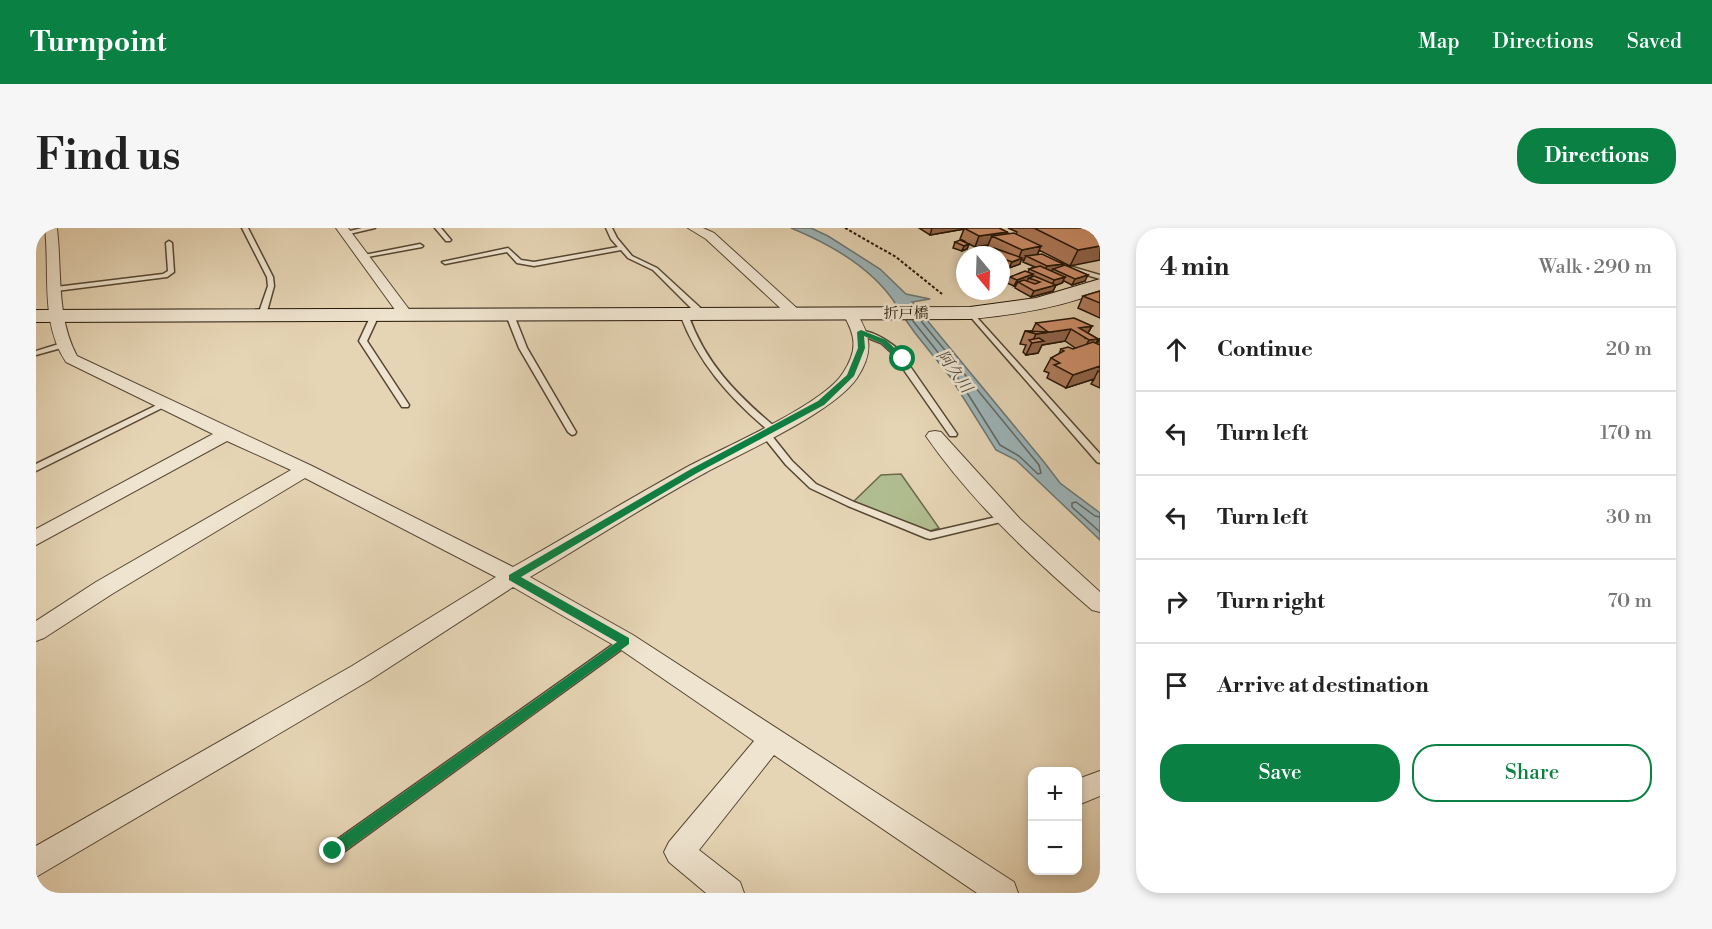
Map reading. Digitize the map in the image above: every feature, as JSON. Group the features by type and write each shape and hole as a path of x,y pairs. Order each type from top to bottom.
{"street":[{"path":"694,228 711,236 795,314"},
{"path":"343,230 406,315"},
{"path":"36,233 51,231 56,290 46,316 71,359 305,470 513,578 626,641 1003,893"},
{"name":"折戸橋","path":"46,316 795,314 856,320 1006,310 1050,302 1096,287"},
{"path":"36,862 361,673 513,578 694,471 821,403 850,376 862,348 856,320"},
{"path":"36,538 226,434"},
{"path":"944,435 969,479 1005,518 1100,604"},
{"path":"36,632 114,582 305,470"},
{"path":"729,893 679,852 771,739"},
{"path":"1082,790 1100,783"}],"lane":[{"path":"245,228 270,277 270,286 262,315"},
{"path":"343,230 372,228"},
{"path":"438,228 448,240"},
{"path":"609,228 630,257 655,269 671,283 694,314 688,328 712,370 769,431 789,463 813,486 930,536 1005,518"},
{"path":"56,290 165,276 171,272 169,243"},
{"path":"362,256 420,246"},
{"path":"445,262 508,250 519,261 534,264 622,248"},
{"path":"1062,266 1096,287"},
{"path":"961,313 1100,460"},
{"path":"375,315 363,341 405,405"},
{"path":"510,315 523,348 572,432"},
{"path":"856,320 895,351 944,435"},
{"path":"36,353 62,345"},
{"path":"36,468 166,404"},
{"path":"333,851 626,641"}],"green space":[{"path":"901,474 939,528 924,533 851,504 881,475"}],"water":[{"name":"阿久川","path":"791,228 811,228 828,236 880,269 906,294 930,299 912,302 1060,483 1100,513 1100,540 1016,460 996,450 951,378 898,309 883,307 897,306 876,280 836,250"}],"building":[{"path":"964,228 999,228 1007,232 979,236"},
{"path":"1034,228 1100,228 1100,246 1078,250"},
{"path":"1014,233 1041,246 1022,250 992,236"},
{"path":"960,240 969,244 964,246 955,242"},
{"path":"1010,254 1022,258 1012,262"},
{"path":"1042,254 1063,264 1047,266 1026,256"},
{"path":"1065,265 1088,275 1075,279 1053,269"},
{"path":"1040,266 1065,277 1054,280 1029,269"},
{"path":"1025,271 1033,274 1017,280 1010,277"},
{"path":"1034,276 1056,285 1034,291 1018,282 1024,280 1035,284 1040,282 1029,278"},
{"path":"1100,291 1100,303 1083,296"},
{"path":"1074,318 1092,326 1079,328 1098,339 1089,340 1071,329 1036,334 1025,331 1048,332 1036,323"},
{"path":"1039,338 1044,341 1032,343 1029,340"},
{"path":"1093,342 1100,345 1100,366 1073,375 1054,365 1060,363 1051,358 1064,351 1061,349 1068,347 1073,349"}],"route":[{"path":"333,851 626,641 513,578 694,471 821,403 850,376 862,348 861,332 884,341 903,359"}]}
